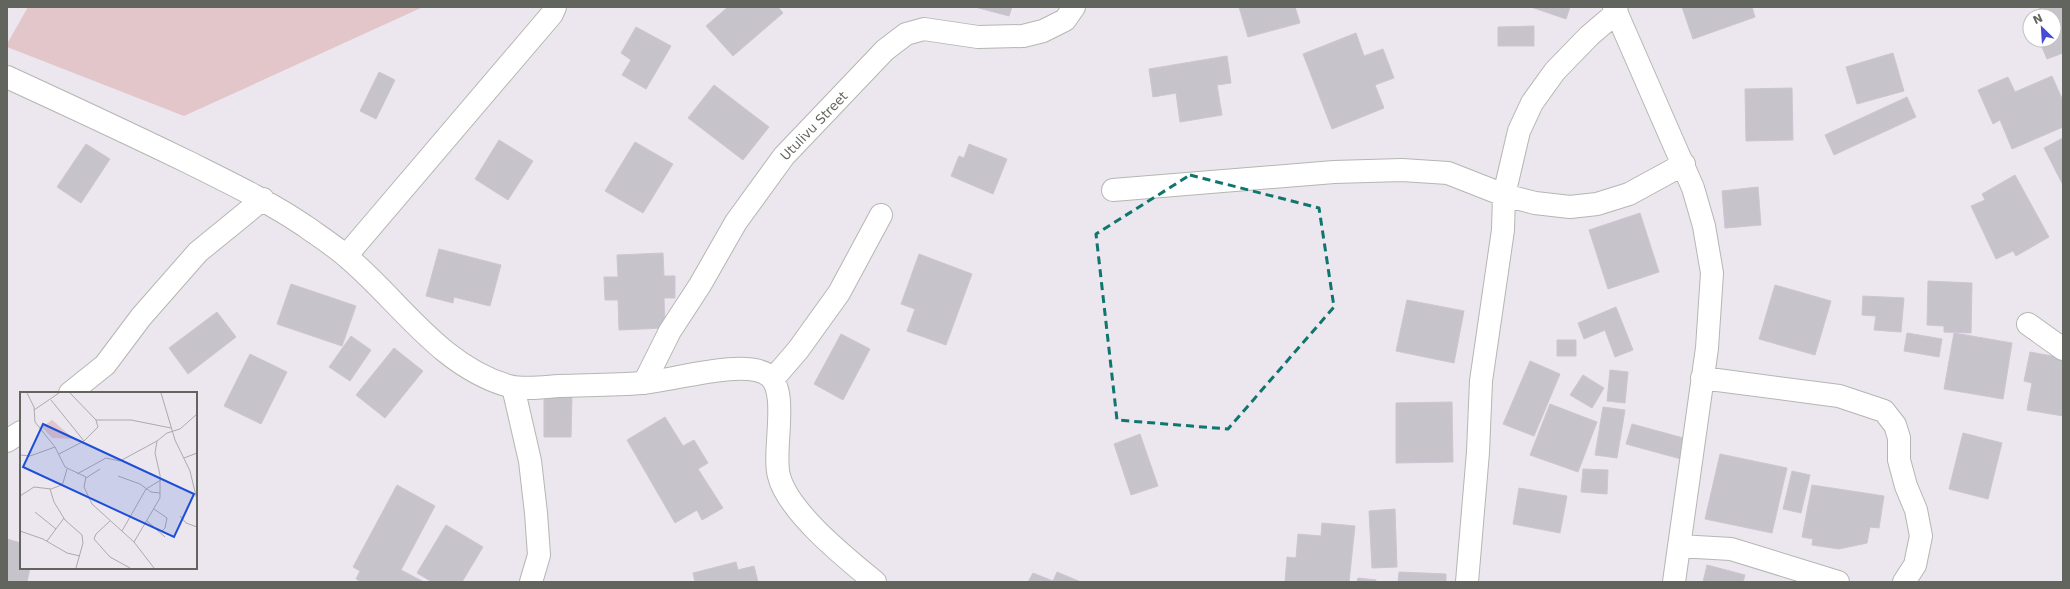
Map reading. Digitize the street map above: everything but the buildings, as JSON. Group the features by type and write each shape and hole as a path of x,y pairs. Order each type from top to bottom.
{"street":[{"path":"346,256 552,14 555,7"},
{"name":"Utulivu Street","path":"644,383 670,331 700,285 736,222 762,186 784,156 885,50 906,34 924,29 978,37 1023,36 1043,30 1065,20 1074,7"},
{"path":"1467,582 1478,452 1481,381 1503,230 1504,195 1519,131 1532,103 1560,66 1615,9 1684,164 1693,188 1704,226 1712,273 1707,348 1674,582"},
{"path":"7,78 131,134 263,199 346,256 415,324 452,357 478,375 512,387 644,383 731,369 754,368 764,372 773,378 778,391 779,417 776,448 778,476 787,497 828,542 875,582"},
{"path":"1113,190 1334,172 1402,170 1448,173 1504,195 1535,203 1570,207 1597,204 1629,194 1684,164"},
{"path":"71,392 104,365 141,317 198,252 263,199"},
{"path":"773,378 798,350 839,293 881,215"},
{"path":"2028,324 2063,349"},
{"path":"1702,378 1839,396 1884,411 1895,425 1899,438 1899,460 1906,486 1916,510 1922,536 1915,565 1904,582"},
{"path":"512,387 530,461 536,513 539,555 531,582"},
{"path":"7,442 20,433"},
{"path":"1679,546 1731,549 1838,582"}],"highlighted area":[{"path":"1190,175 1319,208 1334,307 1228,429 1117,420 1096,234"}],"shaded area":[{"path":"28,7 423,7 184,116 7,47 7,44"}]}
